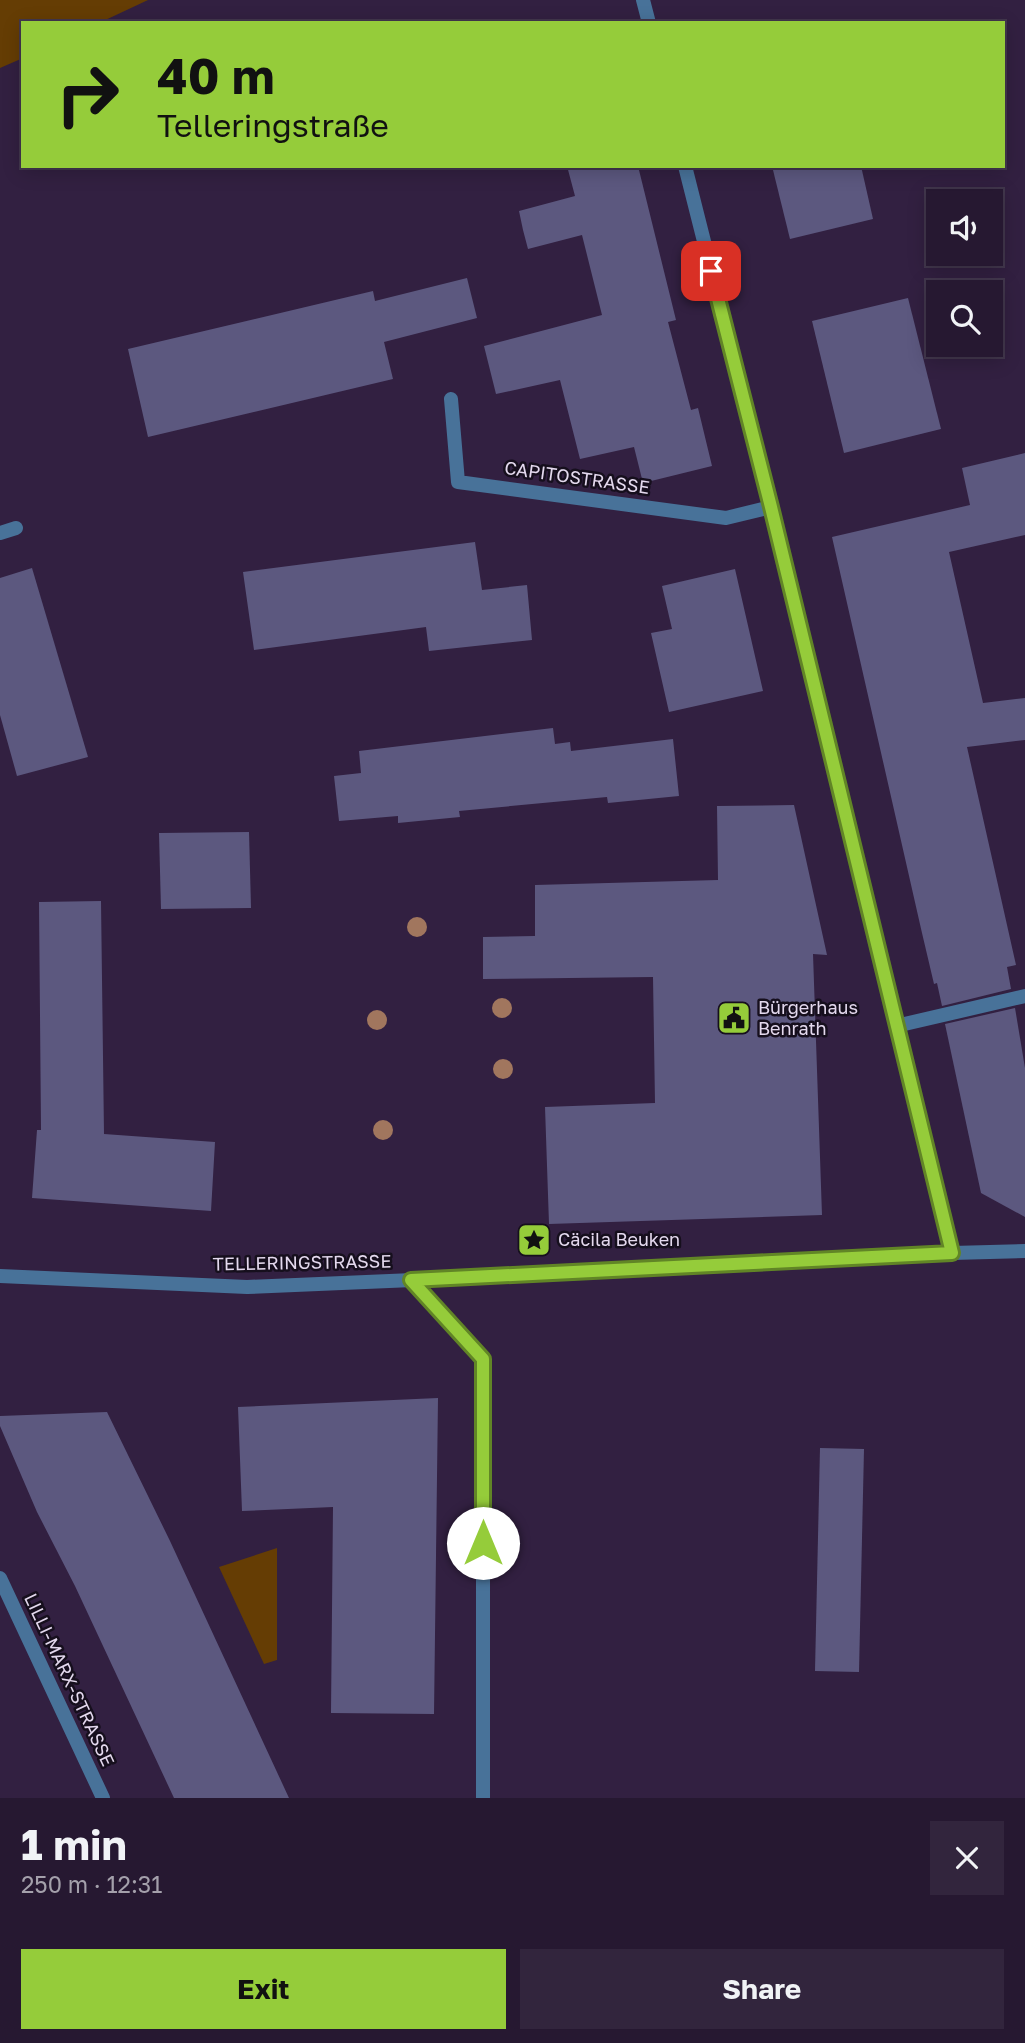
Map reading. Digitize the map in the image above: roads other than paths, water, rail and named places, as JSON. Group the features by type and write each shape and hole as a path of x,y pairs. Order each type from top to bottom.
{"street":[{"path":"643,0 648,21"},
{"path":"686,168 771,507 952,1253"},
{"name":"CAPITOSTRASSE","path":"451,399 458,482 726,518 771,507"},
{"path":"0,533 16,528"},
{"path":"896,1026 1025,996"},
{"name":"TELLERINGSTRASSE","path":"0,1276 247,1287 1025,1251"},
{"path":"411,1280 483,1359 483,1798"},
{"name":"LILLI-MARX-STRASSE","path":"0,1578 103,1798"}],"place":[{"name":"Bürgerhaus Benrath","path":"734,1018"},
{"name":"Cäcila Beuken","path":"534,1240"}]}
